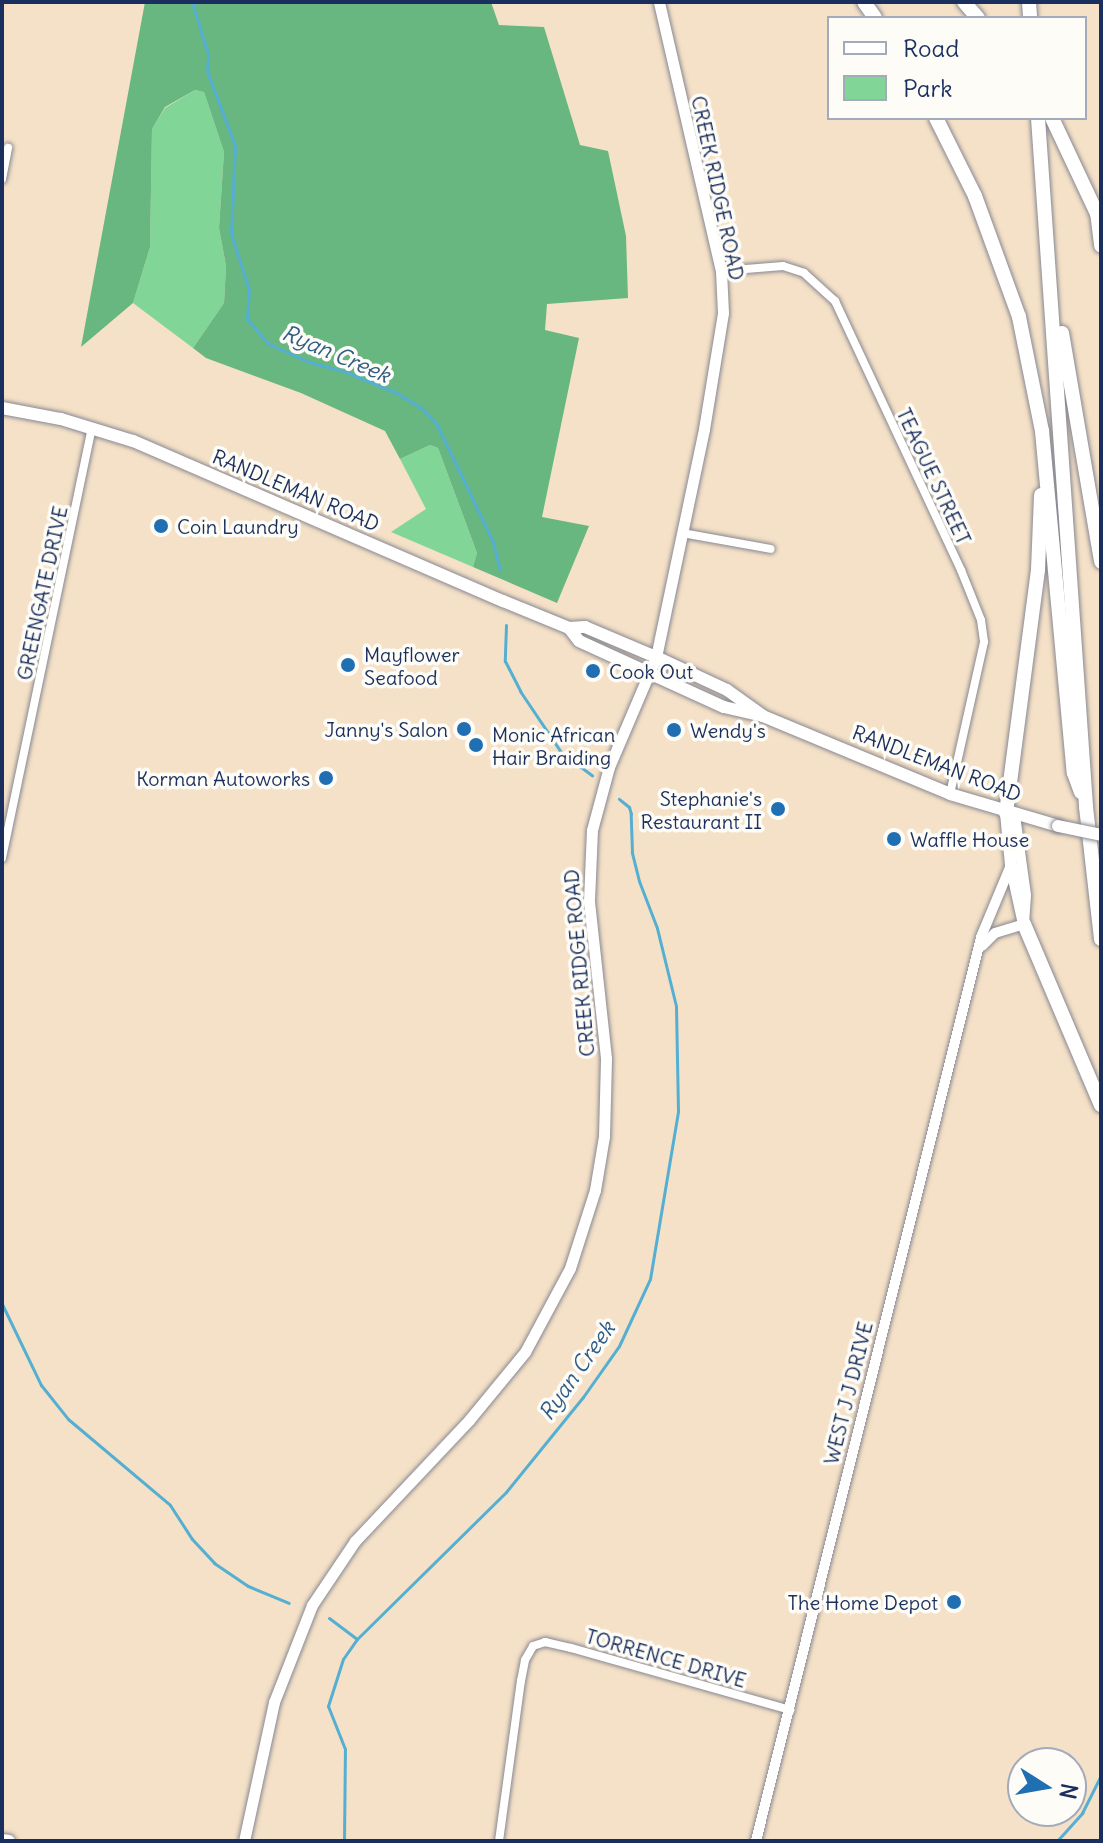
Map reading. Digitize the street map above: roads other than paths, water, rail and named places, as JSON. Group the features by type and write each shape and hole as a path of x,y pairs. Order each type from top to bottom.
{"highway":[{"path":"937,120 975,196 1005,269 1019,317 1042,431 1074,773 1086,807"},
{"path":"1038,120 1086,807 1101,939"},
{"path":"1053,120 1099,217 1101,246"},
{"path":"1049,253 1077,438 1101,562"},
{"path":"1011,814 1038,570 1042,431"},
{"path":"1024,924 1101,1105"}],"main road":[{"name":"CREEK RIDGE ROAD","path":"244,1841 276,1693 312,1605 355,1541 511,1371 547,1317 581,1243 600,1165 606,1110 606,1058 589,901 590,845 609,767 656,657 717,359 723,313 721,271 659,2"},
{"name":"RANDLEMAN ROAD","path":"2,408 92,428 133,441 569,628 585,627 656,657 727,690 763,716"},
{"name":"RANDLEMAN ROAD","path":"569,628 579,641 724,707 763,716 950,794 1011,814 1101,835"},
{"name":"WEST J J DRIVE","path":"1011,814 1011,865 1024,924"},
{"path":"2,1840 9,1841"}],"street":[{"path":"2,179 8,148"},
{"name":"TEAGUE STREET","path":"721,271 783,266 804,273 835,301 964,577 981,620 984,642 950,794"},
{"name":"GREENGATE DRIVE","path":"2,858 92,428"},
{"path":"682,533 771,549"},
{"path":"978,955 995,933 1024,924 1026,895 1011,814"},
{"name":"WEST J J DRIVE","path":"756,1841 984,929 1011,865"},
{"name":"TORRENCE DRIVE","path":"499,1841 521,1681 525,1660 533,1646 545,1642 571,1648 790,1710"}],"waterway":[{"name":"Ryan Creek","path":"192,2 208,54 207,71 235,146 231,233 249,290 247,319 269,344 309,362 346,372 397,393 424,410 437,425 493,542 500,570"},
{"name":"Ryan Creek","path":"506,625 505,661 520,691 561,752 592,775"},
{"name":"Ryan Creek","path":"344,1841 345,1749 328,1706 343,1659 357,1639 506,1492 583,1397 619,1346 650,1279 678,1111 676,1006 657,928 639,881 632,852 631,814 629,807 619,799"},
{"path":"2,1304 41,1385 68,1419 170,1505 192,1539 214,1563 248,1586 289,1603"},
{"path":"329,1618 357,1639"},
{"path":"1057,1841 1082,1813 1101,1775"}],"place":[{"name":"Coin Laundry","path":"161,526"},
{"name":"Mayflower Seafood","path":"348,665"},
{"name":"Cook Out","path":"593,671"},
{"name":"Janny's Salon","path":"464,729"},
{"name":"Wendy's","path":"674,730"},
{"name":"Monic African Hair Braiding","path":"476,745"},
{"name":"Korman Autoworks","path":"326,778"},
{"name":"Stephanie's Restaurant II","path":"778,809"},
{"name":"Waffle House","path":"894,839"},
{"name":"The Home Depot","path":"954,1602"}]}
